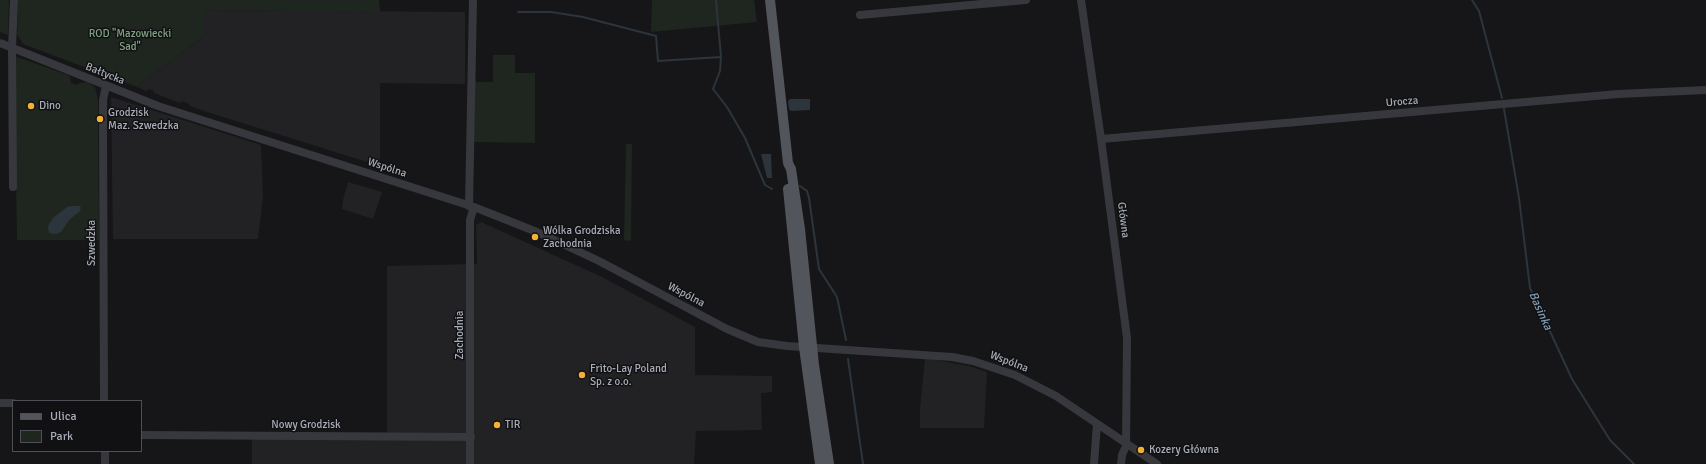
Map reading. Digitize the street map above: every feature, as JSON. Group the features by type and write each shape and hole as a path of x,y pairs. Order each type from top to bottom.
{"main road":[{"path":"770,0 788,163 786,169 791,229 809,347 820,464"},
{"path":"809,347 814,366 829,464"}],"street":[{"path":"14,0 12,48 14,187"},
{"name":"Zachodnia","path":"470,464 470,220 472,207 473,0"},
{"path":"860,15 1026,0"},
{"name":"Główna","path":"1081,0 1127,338 1126,443 1121,464"},
{"name":"Bałtycka","path":"0,43 106,86 202,121"},
{"name":"Szwedzka","path":"104,400 103,110 106,86"},
{"name":"Urocza","path":"1101,139 1618,94 1706,90"},
{"name":"Wspólna","path":"202,121 472,207 537,232 572,248 713,322 747,338 768,344 932,355 972,361 1016,375 1056,396 1157,464"},
{"path":"0,403 12,403"},
{"path":"1094,464 1097,424"},
{"name":"Nowy Grodzisk","path":"142,435 471,437"},
{"path":"105,452 105,464"}],"shaded area":[{"path":"203,10 465,12 465,84 380,83 380,166 204,111 190,106 182,101 180,103 154,93 154,91 149,89 146,91 137,87 203,37"},
{"path":"111,97 261,145 263,197 258,239 113,239"},
{"path":"790,99 810,99 810,110 791,111 789,109 788,101"},
{"path":"761,154 771,154 772,178 767,178"},
{"path":"348,182 382,192 373,219 342,209"},
{"path":"80,206 81,208 79,212 70,219 61,232 56,234 49,233 48,226 53,218 67,207"},
{"path":"481,222 602,277 695,327 695,375 772,376 772,392 761,393 762,430 696,431 694,464 252,464 252,436 387,433 387,266 477,264 476,225"},
{"path":"925,358 969,366 987,372 984,428 920,428 920,409"}],"green space":[{"path":"0,0 9,0 8,35 0,32"},
{"name":"ROD \"Mazowiecki Sad\"","path":"18,0 379,0 380,12 203,10 203,37 137,87 23,44 17,34"},
{"path":"652,0 754,0 757,22 651,32"},
{"path":"493,55 515,55 515,73 535,73 535,143 474,142 475,82 493,82"},
{"path":"14,56 70,76 71,83 77,85 79,83 87,82 95,87 98,100 99,240 17,240"},
{"path":"626,144 632,144 631,241 624,240"}],"waterway":[{"path":"716,0 721,57"},
{"name":"Basinka","path":"1472,0 1479,11 1502,98"},
{"path":"518,12 551,12 583,17 656,36 658,61 721,57 720,71 713,89 727,107 745,138 765,185 772,189"},
{"name":"Basinka","path":"1504,109 1519,198 1530,288 1572,379 1610,440 1634,464"},
{"path":"800,186 807,191 809,198 819,269 837,297 846,340"},
{"path":"848,359 863,464"}],"place":[{"name":"Dino","path":"31,106"},
{"name":"Grodzisk Maz. Szwedzka","path":"100,119"},
{"name":"Wólka Grodziska Zachodnia","path":"535,237"},
{"name":"Frito-Lay Poland Sp. z o.o.","path":"582,375"},
{"name":"TIR","path":"497,425"},
{"name":"Kozery Główna","path":"1141,450"}]}
